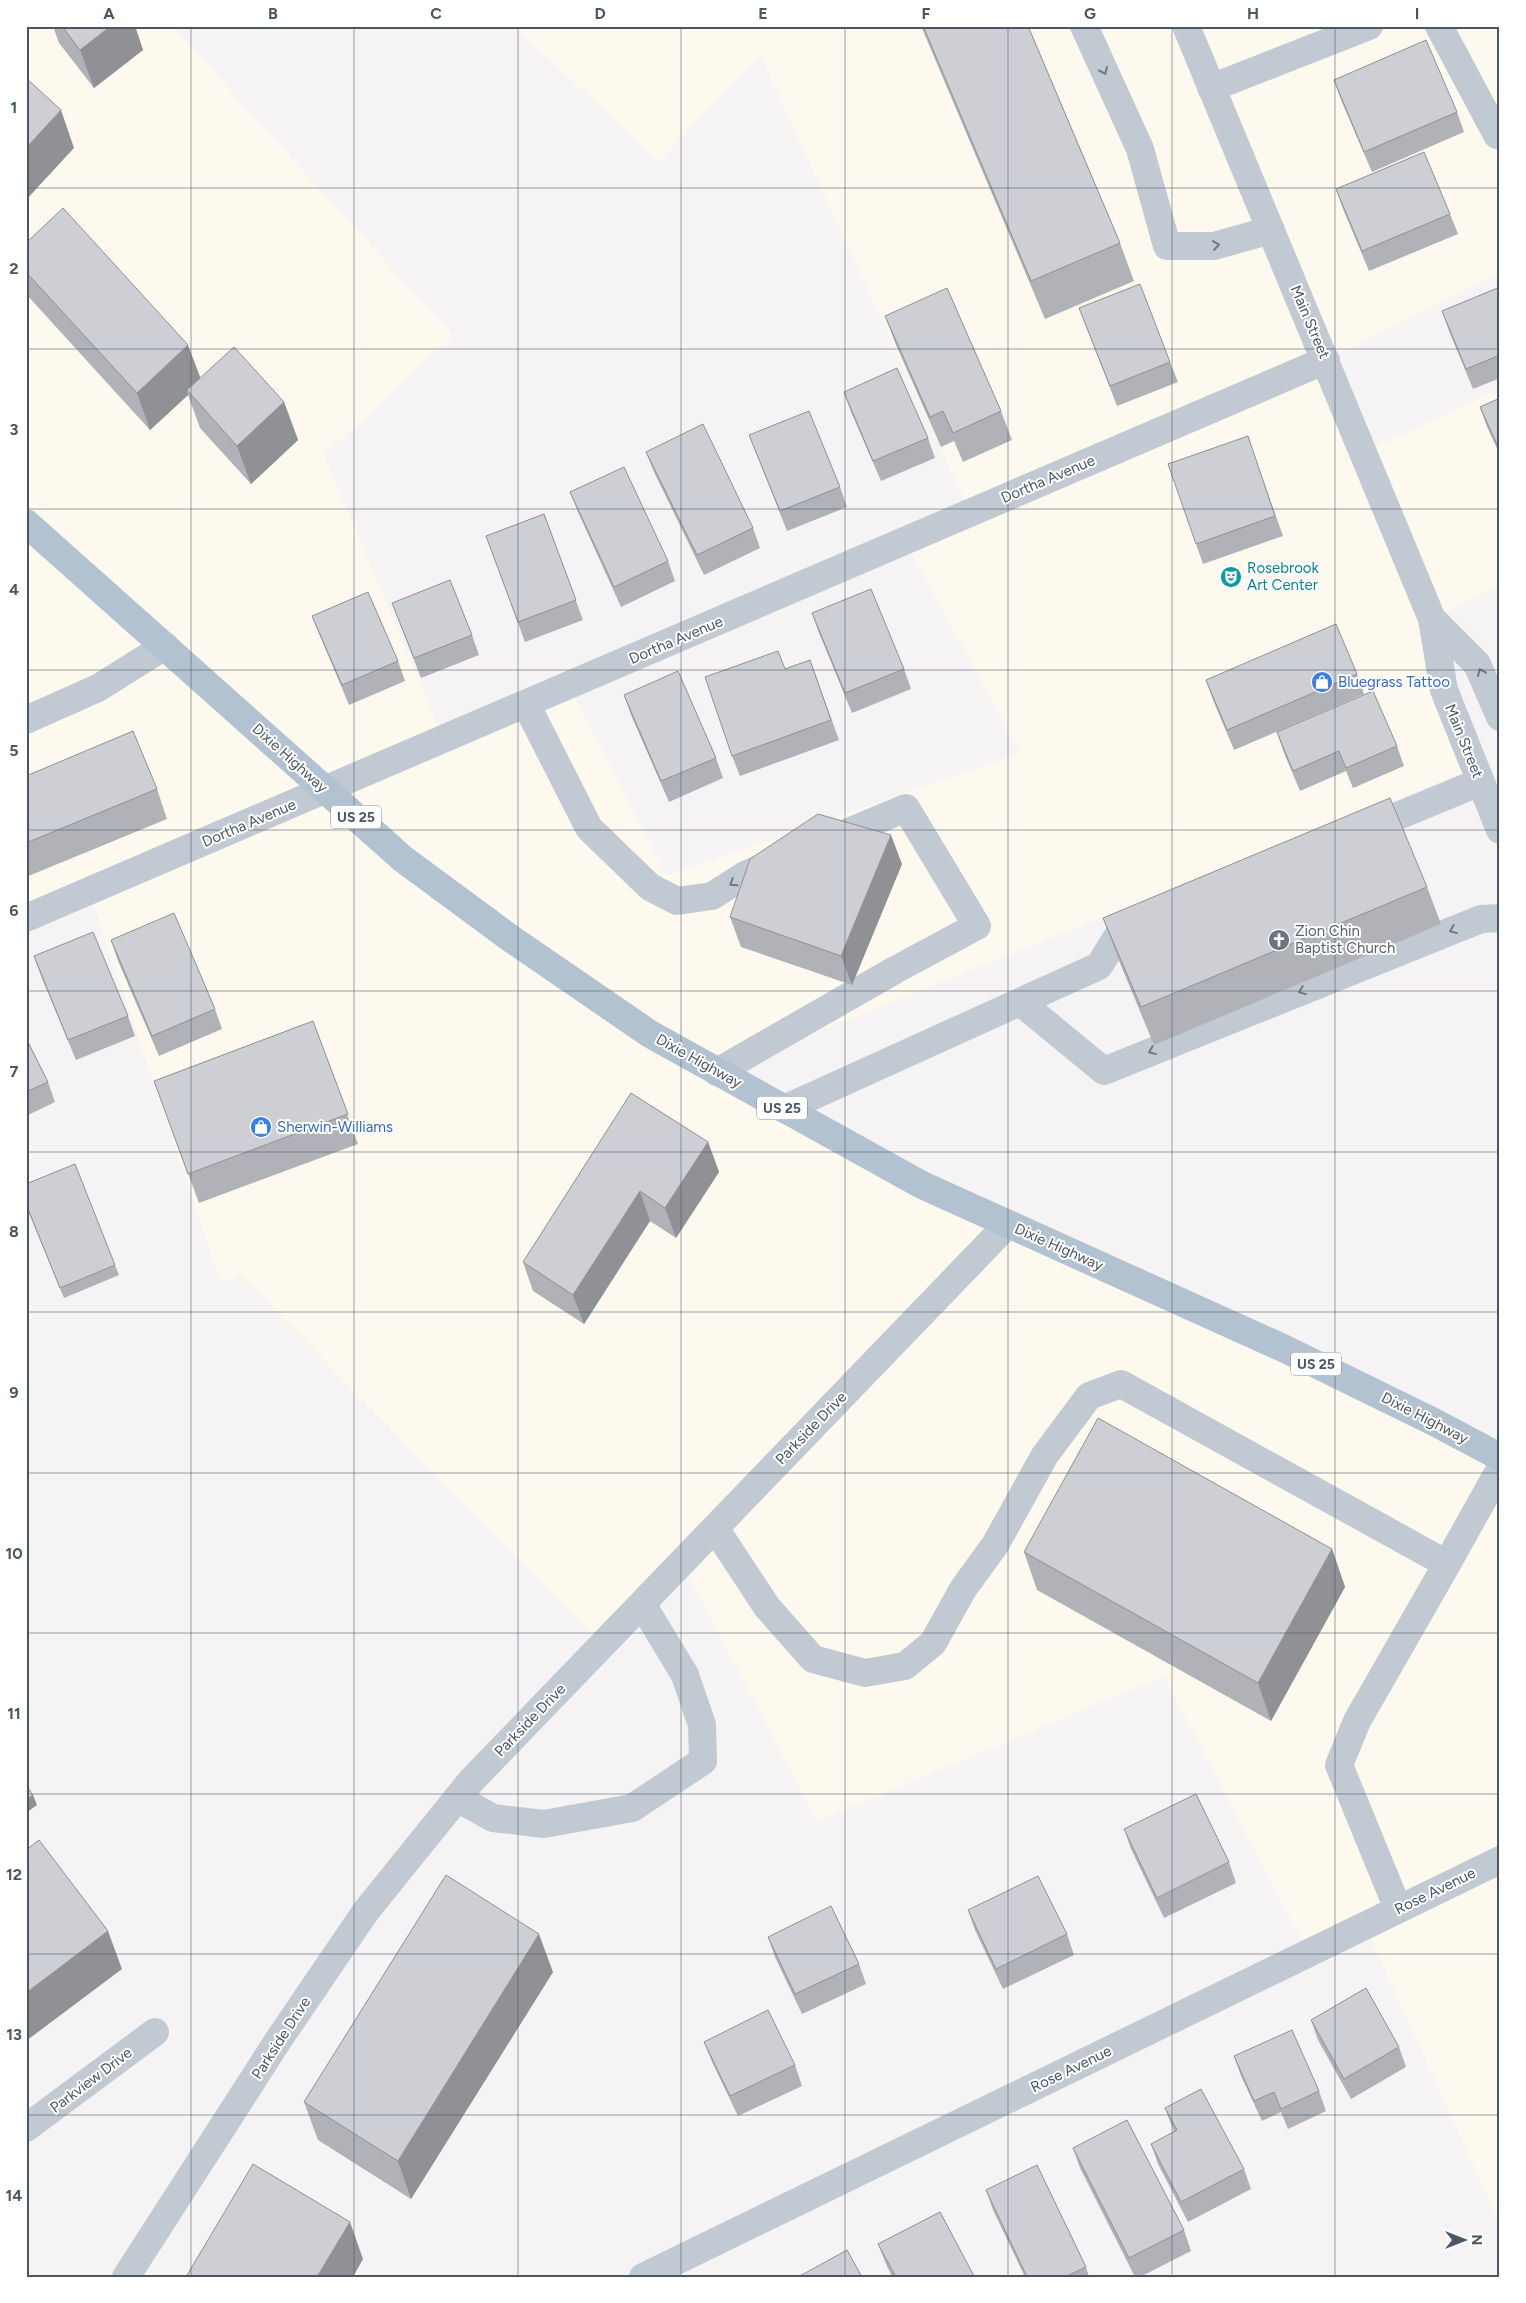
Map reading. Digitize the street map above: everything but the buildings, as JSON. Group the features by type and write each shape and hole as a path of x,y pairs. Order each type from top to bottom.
{"main road":[{"name":"Dixie Highway","path":"26,523 403,859 510,938 650,1034 922,1185 1285,1350 1434,1422 1500,1457"}],"street":[{"path":"1084,26 1140,149 1167,246 1214,246 1271,230"},
{"name":"Main Street","path":"1186,26 1432,619 1444,690 1500,830"},
{"path":"1212,88 1369,26"},
{"path":"1440,26 1483,111 1497,135 1500,133"},
{"name":"Dortha Avenue","path":"26,918 1326,360"},
{"name":"Main Street","path":"1432,619 1477,664 1500,717"},
{"path":"26,720 98,688 164,646"},
{"path":"526,704 589,828 650,887 677,900 712,896 746,875 906,808 977,926 895,970 717,1072"},
{"path":"1345,838 1480,782"},
{"path":"784,1109 1099,966 1120,932 1165,914"},
{"path":"1020,1002 1104,1070 1482,919 1500,918"},
{"name":"Parkside Drive","path":"126,2277 279,2039 366,1911 471,1781 1008,1224"},
{"path":"715,1528 767,1608 813,1659 865,1674 905,1666 933,1643 963,1589 995,1545 1045,1454 1089,1396 1121,1384 1447,1564"},
{"path":"1398,1910 1339,1765 1357,1721 1500,1468"},
{"path":"457,1798 493,1818 544,1824 632,1808 703,1762 702,1725 685,1675 642,1604"},
{"name":"Rose Avenue","path":"642,2277 1500,1860"},
{"name":"Parkview Drive","path":"26,2128 155,2032"}],"shaded area":[{"path":"26,26 172,26 453,336 324,455 444,740 569,686 667,876 1020,753 905,541 970,512 760,55 659,162 514,26 1500,26 1500,273 1326,360 1364,453 1500,388 1500,585 1432,619 1474,768 718,1072 1500,1457 1500,2224 1365,1926 1308,1953 1164,1676 817,1821 682,1563 602,1645 241,1275 221,1283 89,892 26,918"}],"place":[{"name":"Rosebrook Art Center","path":"1231,577"},
{"name":"Bluegrass Tattoo","path":"1322,682"},
{"name":"Zion Chin Baptist Church","path":"1279,940"},
{"name":"Sherwin-Williams","path":"261,1127"}]}
